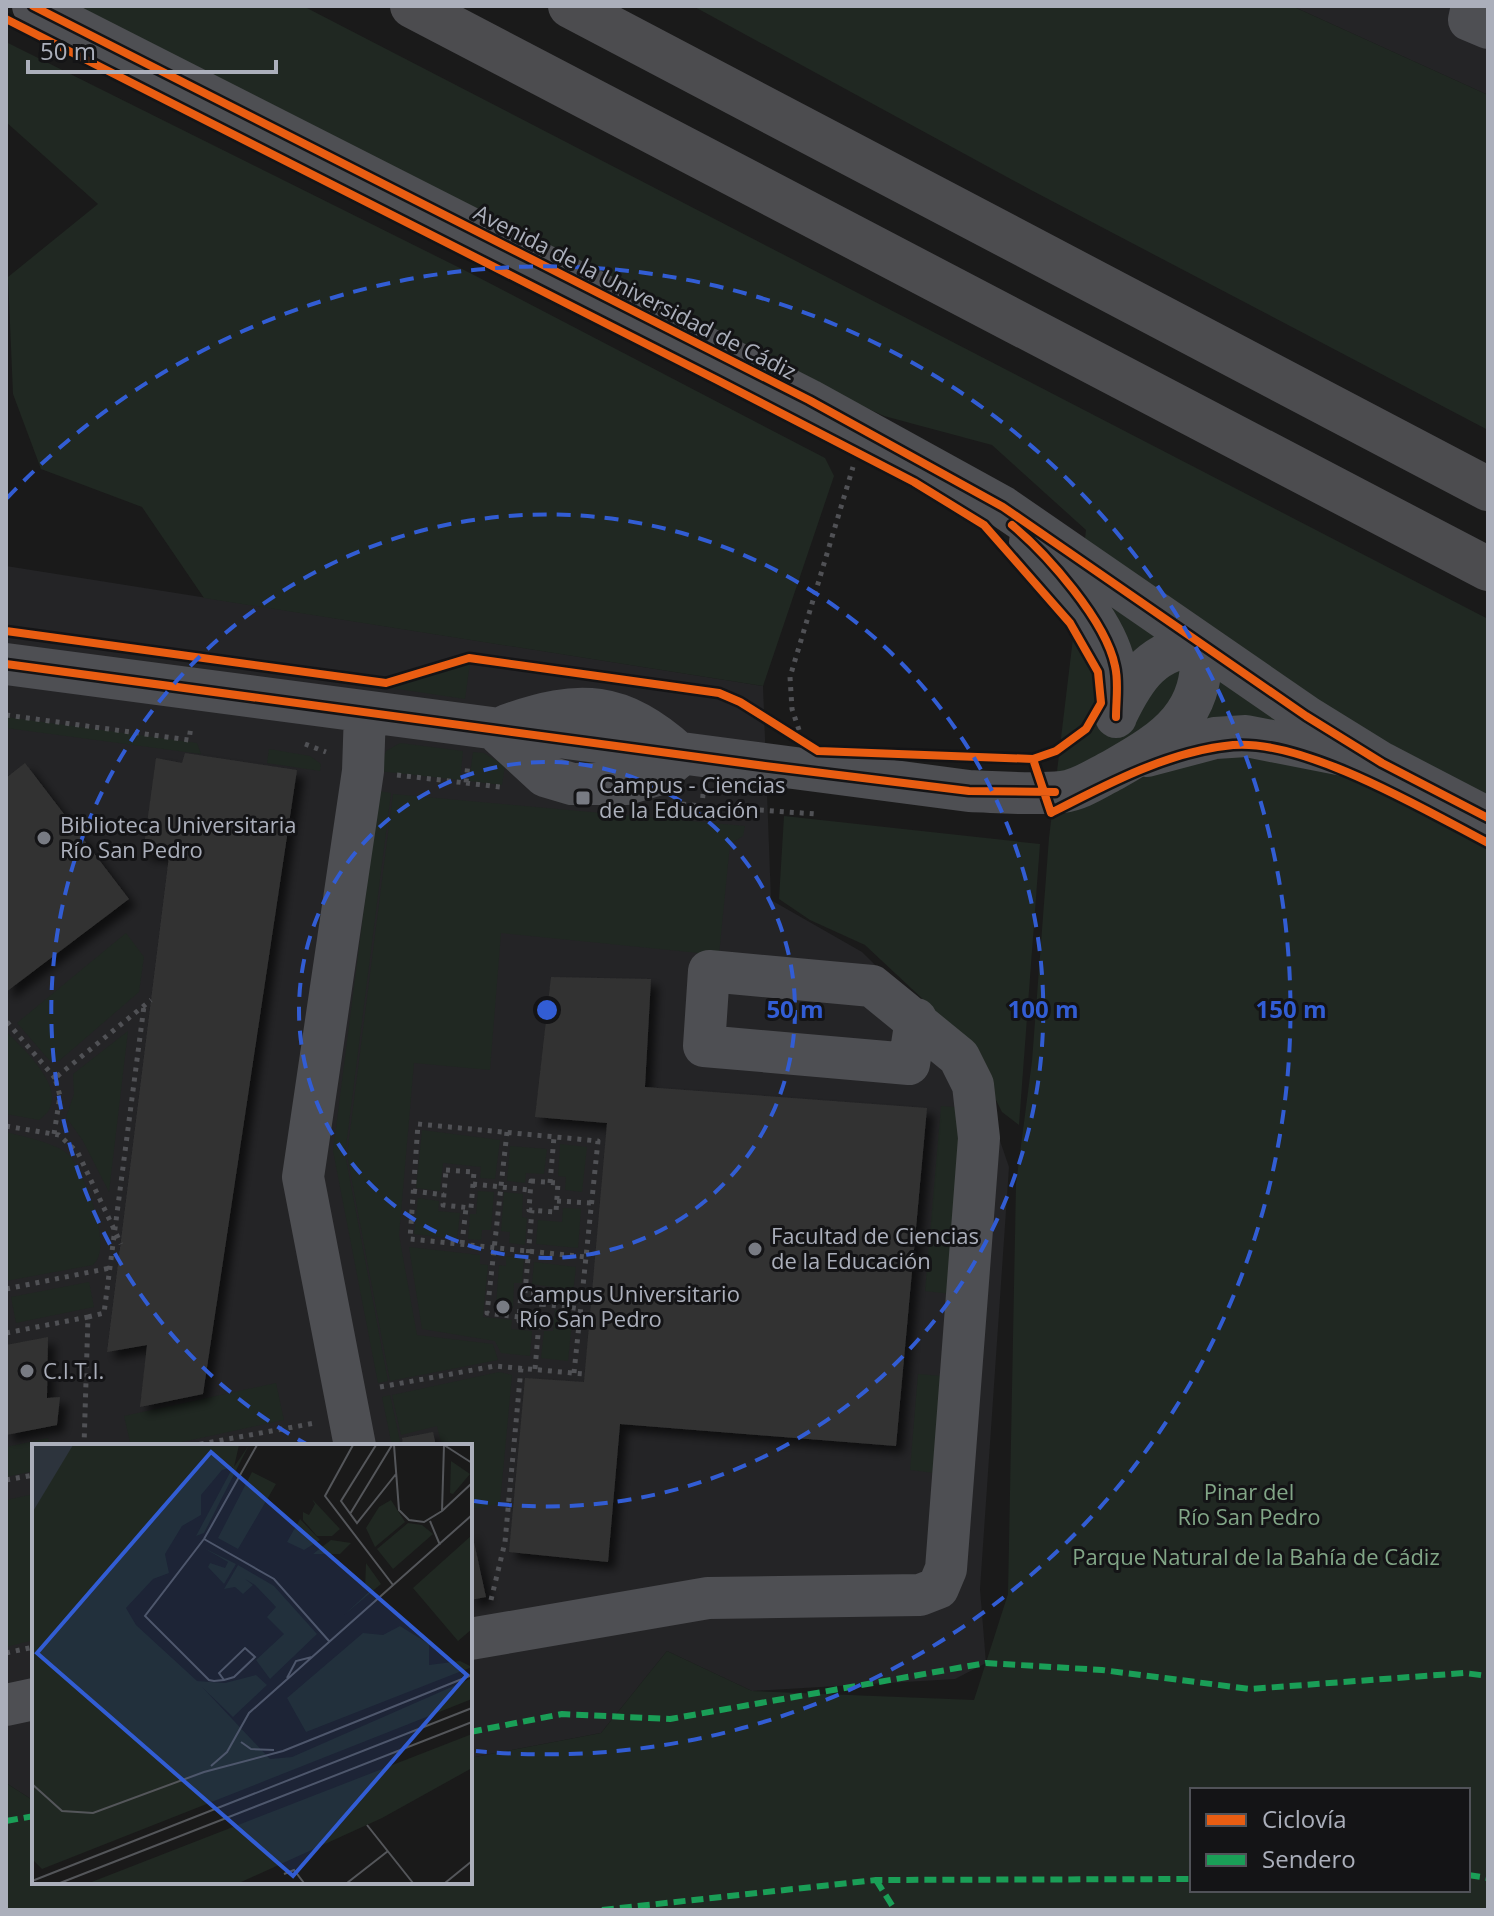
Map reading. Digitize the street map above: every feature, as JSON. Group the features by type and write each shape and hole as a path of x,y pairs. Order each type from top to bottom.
{"highway":[{"path":"412,6 1488,569"},
{"path":"570,6 1488,489"}],"street":[{"name":"Avenida de la Universidad de Cádiz","path":"33,6 869,434 1003,507 1201,644 1382,763"},
{"path":"1472,6 1469,20 1488,28"},
{"path":"934,470 1022,533 1083,607 1110,648 1116,668 1116,717"},
{"path":"6,664 969,791 1064,792 1127,762 1165,739 1183,720 1195,695 1202,667 1201,644 1173,648 1140,674 1090,756 1067,779 1045,791"},
{"path":"355,1444 303,1177 363,771 365,712"},
{"path":"1127,762 1215,738 1246,736 1382,763 1488,818"},
{"path":"478,1623 708,1598 920,1595 938,1588 948,1554 979,1138 973,1085 959,1057 916,1019 872,986 709,971 704,1046 909,1064 916,1019"},
{"path":"6,1705 32,1699"}],"path":[{"path":"803,742 792,709 790,677 832,529 857,453 869,434"},
{"path":"6,715 189,740 192,724 207,726"},
{"path":"792,735 803,742"},
{"path":"295,742 322,749 332,760"},
{"path":"55,1078 151,1000"},
{"path":"6,1333 104,1313 144,1006"},
{"path":"7,1022 55,1078 60,1096 54,1134"},
{"path":"574,1373 592,1203 598,1141 418,1124 410,1239 586,1257"},
{"path":"6,1126 54,1134 78,1153 121,1244"},
{"path":"507,1132 487,1313 519,1317"},
{"path":"550,1183 554,1137"},
{"path":"446,1170 474,1172 471,1208 443,1205 444,1195 446,1170"},
{"path":"531,1181 558,1183 556,1212 529,1210 530,1190 531,1181"},
{"path":"473,1184 530,1190"},
{"path":"413,1191 444,1195"},
{"path":"557,1201 592,1203"},
{"path":"462,1244 466,1208"},
{"path":"525,1293 532,1210"},
{"path":"6,1289 110,1268"},
{"path":"535,1369 542,1294 521,1292 519,1321 539,1323"},
{"path":"542,1304 581,1309"},
{"path":"84,1444 88,1317"},
{"path":"478,1623 491,1601 505,1542 521,1368"},
{"path":"6,1480 32,1475"},
{"path":"6,1653 32,1647"}],"shaded area":[{"path":"1292,6 1488,6 1488,95"},
{"name":"Campus Universitario Río San Pedro","path":"6,566 763,686 771,900 862,952 973,1062 1009,1167 980,1589 986,1663 955,1679 752,1691 667,1651 601,1733 472,1758 472,1444 32,1444 32,1800 6,1783"}],"green space":[{"name":"Pinar del Río San Pedro","path":"69,6 303,6 1488,619 1488,1910 6,1910 6,1783 32,1800 32,1884 472,1884 472,1758 601,1733 667,1651 752,1691 974,1700 1008,1594 1016,1184 1032,1061 1049,838 1086,530 992,445 884,416 784,370"},
{"path":"693,6 1292,6 1488,95 1488,430 1031,190"},
{"path":"6,42 470,273 825,458 834,476 763,686 204,598 142,507 41,469 13,394 8,277 98,204 6,122"},
{"path":"470,663 465,699 391,688"},
{"path":"6,717 197,743 201,754 6,728"},
{"path":"400,743 463,751 460,780 378,771 386,751"},
{"path":"269,749 310,756 321,764 320,771 267,763"},
{"path":"473,752 484,753 505,766 502,785 469,781"},
{"path":"379,791 391,793 345,1154 388,1381 378,1383 333,1151"},
{"path":"393,794 745,826 743,836 730,844 719,955 501,933 490,1070 414,1063 399,1235 417,1335 493,1344 498,1360 390,1381 347,1155"},
{"path":"784,816 1040,844 1019,1125 1002,1112 978,1064 927,1003 865,945 810,920 779,899"},
{"path":"126,933 144,957 139,992 59,1061 49,1060 17,1023"},
{"path":"6,1031 35,1061 50,1086 52,1098 49,1110 39,1120 6,1114"},
{"path":"128,1031 109,1192 83,1141 66,1117 74,1094 73,1074"},
{"path":"941,1106 966,1108 951,1294 925,1291"},
{"path":"422,1130 500,1140 495,1179 480,1178 481,1167 443,1163 440,1191 416,1188"},
{"path":"6,1132 58,1148 70,1156 76,1165 99,1228 99,1256 93,1265 6,1281"},
{"path":"560,1144 587,1147 582,1192 565,1190 566,1177 558,1176"},
{"path":"510,1146 547,1149 544,1174 526,1173 525,1183 507,1181"},
{"path":"478,1191 494,1192 491,1230 482,1230 481,1240 468,1239 470,1214 476,1214"},
{"path":"504,1192 523,1194 522,1217 527,1218 525,1245 509,1243 510,1232 501,1231"},
{"path":"418,1198 439,1201 438,1211 460,1213 457,1239 414,1234"},
{"path":"563,1208 581,1209 578,1248 536,1244 538,1220 562,1222"},
{"path":"409,1247 480,1255 480,1264 488,1265 483,1317 512,1320 511,1329 532,1331 530,1356 501,1353 495,1341 422,1329"},
{"path":"506,1256 524,1258 522,1283 514,1283 513,1308 496,1306 499,1265 506,1266"},
{"path":"534,1262 576,1267 572,1302 551,1299 552,1287 532,1284"},
{"path":"89,1282 94,1307 16,1323 11,1297"},
{"path":"555,1310 573,1312 568,1361 541,1358 544,1331 553,1331"},
{"path":"499,1372 512,1375 500,1504 474,1509 472,1444 442,1444 437,1426 401,1435 392,1395"},
{"path":"918,1374 943,1376 935,1473 910,1470"},
{"path":"276,1383 284,1420 173,1444 131,1444 124,1416"},
{"path":"390,1395 401,1444 392,1444 382,1397"},
{"path":"48,1438 49,1444 32,1444 32,1471 6,1477 6,1447"},
{"path":"32,1494 32,1640 6,1647 6,1500"}],"building":[{"path":"185,753 297,770 203,1394 140,1407 147,1345 107,1352 169,856 143,853 156,758 182,763"},
{"name":"Biblioteca Universitaria Río San Pedro","path":"25,763 129,899 6,992 6,778"},
{"name":"Facultad de Ciencias de la Educación","path":"551,977 651,979 645,1087 927,1108 896,1446 620,1424 608,1562 509,1552 525,1378 584,1382 607,1123 535,1117"},
{"name":"C.I.T.I.","path":"48,1337 47,1398 60,1397 57,1425 6,1435 6,1345"},
{"path":"433,1432 436,1444 403,1444 402,1438"},
{"path":"472,1533 486,1597 472,1600"}],"marked path":[{"path":"472,1732 562,1714 670,1719 986,1663 1102,1670 1250,1689 1464,1673 1488,1676"},
{"path":"6,1821 32,1816"},
{"path":"1470,1875 1488,1878"},
{"path":"602,1910 876,1880 1190,1879"},
{"path":"876,1880 895,1910"}],"cycle path":[{"path":"33,6 809,400 1003,507 1306,716 1382,763 1488,818"},
{"path":"6,19 717,380 914,482 984,525 1070,623 1098,672 1101,703 1086,729 1056,751 1033,759"},
{"path":"1012,525 1058,570 1100,629 1116,672 1116,717"},
{"path":"6,631 386,683 469,658 719,693 740,702 818,751 1033,759 1051,813 1139,770 1185,754 1233,745 1262,746 1294,753 1364,779 1488,843"},
{"path":"6,664 969,791 1055,792"}],"place":[{"name":"Campus - Ciencias de la Educación","path":"583,798"},
{"name":"Biblioteca Universitaria Río San Pedro","path":"44,838"},
{"name":"Facultad de Ciencias de la Educación","path":"755,1249"},
{"name":"Campus Universitario Río San Pedro","path":"503,1307"},
{"name":"C.I.T.I.","path":"27,1371"}],"park label":[{"name":"Parque Natural de la Bahía de Cádiz","path":"1256,1557"}]}
